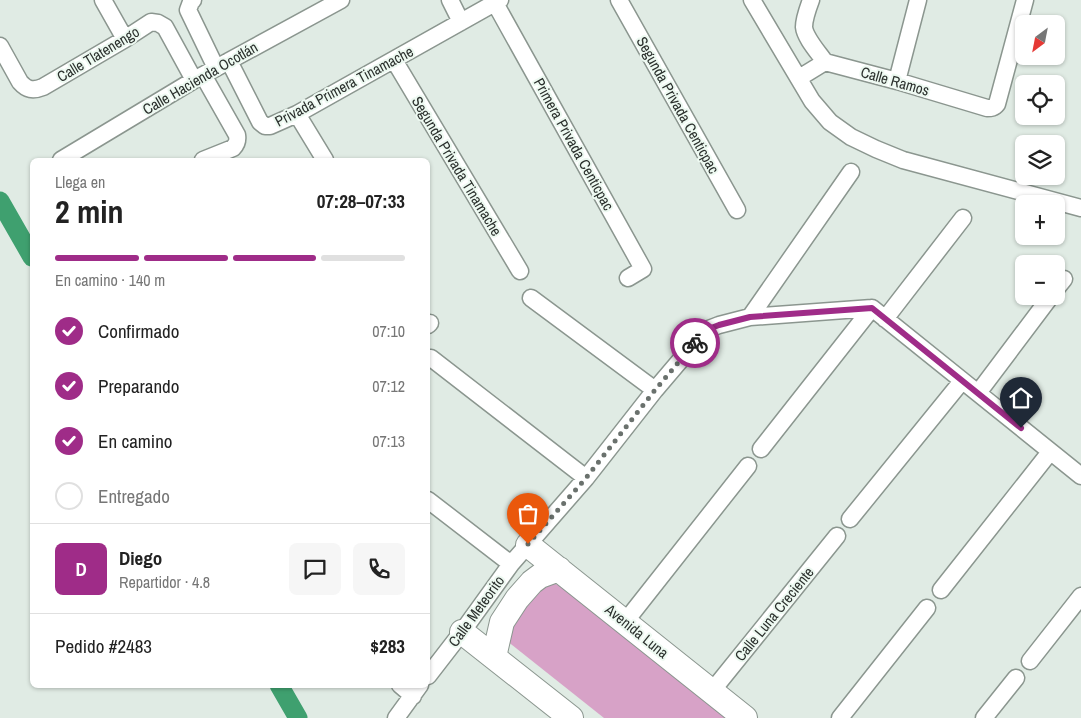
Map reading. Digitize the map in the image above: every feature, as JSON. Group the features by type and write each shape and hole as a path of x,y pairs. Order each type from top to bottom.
{"street":[{"path":"103,0 125,39"},
{"path":"193,0 190,2 188,10 210,71 238,138 233,148 209,158"},
{"name":"Calle Hacienda Ocotlán","path":"64,158 210,71 341,0"},
{"path":"450,0 461,22"},
{"name":"Segunda Privada Centicpac","path":"619,0 737,210"},
{"path":"752,0 812,101 830,122 851,137 876,150 903,160 1081,208"},
{"path":"799,78 825,62 806,35 804,28 811,0"},
{"path":"896,80 918,0"},
{"name":"Calle Ramos","path":"825,62 896,80 987,108 995,107 1025,0"},
{"name":"Privada Primera Tinamache","path":"210,71 262,124 270,126 297,114 498,1"},
{"name":"Primera Privada Centicpac","path":"498,1 643,269 628,278"},
{"name":"Calle Tlatenengo","path":"0,46 20,82 29,89 36,90 151,22 162,24 210,71"},
{"name":"Segunda Privada Tinamache","path":"394,60 520,271"},
{"path":"297,114 324,158"},
{"path":"750,317 851,172"},
{"path":"884,319 963,218"},
{"path":"530,298 655,390"},
{"path":"978,393 1044,305"},
{"path":"761,449 872,308 1081,476"},
{"name":"Calle Meteorito","path":"430,673 511,564 586,478 655,390 706,330 750,317 872,308"},
{"path":"431,358 586,478"},
{"path":"850,519 962,380"},
{"path":"941,590 1050,452"},
{"path":"625,622 748,466"},
{"path":"430,502 511,564"},
{"name":"Calle Luna Creciente","path":"712,691 837,536"},
{"name":"Avenida Luna","path":"528,544 745,718"},
{"path":"494,657 502,622 517,599 540,576 559,569"},
{"path":"1030,661 1081,596"},
{"path":"840,718 927,608"},
{"path":"462,632 494,657 558,714"},
{"path":"984,718 1016,678"},
{"path":"396,718 417,690"}],"shaded area":[{"path":"553,583 569,590 728,718 604,718 507,641 509,622 532,591"}],"waterway":[{"path":"0,201 30,254"},
{"path":"281,688 298,718"}],"way so far":[{"path":"528,544 586,478 655,390 695,343"}],"route":[{"path":"695,343 706,330 750,317 872,308 1021,428"}]}
